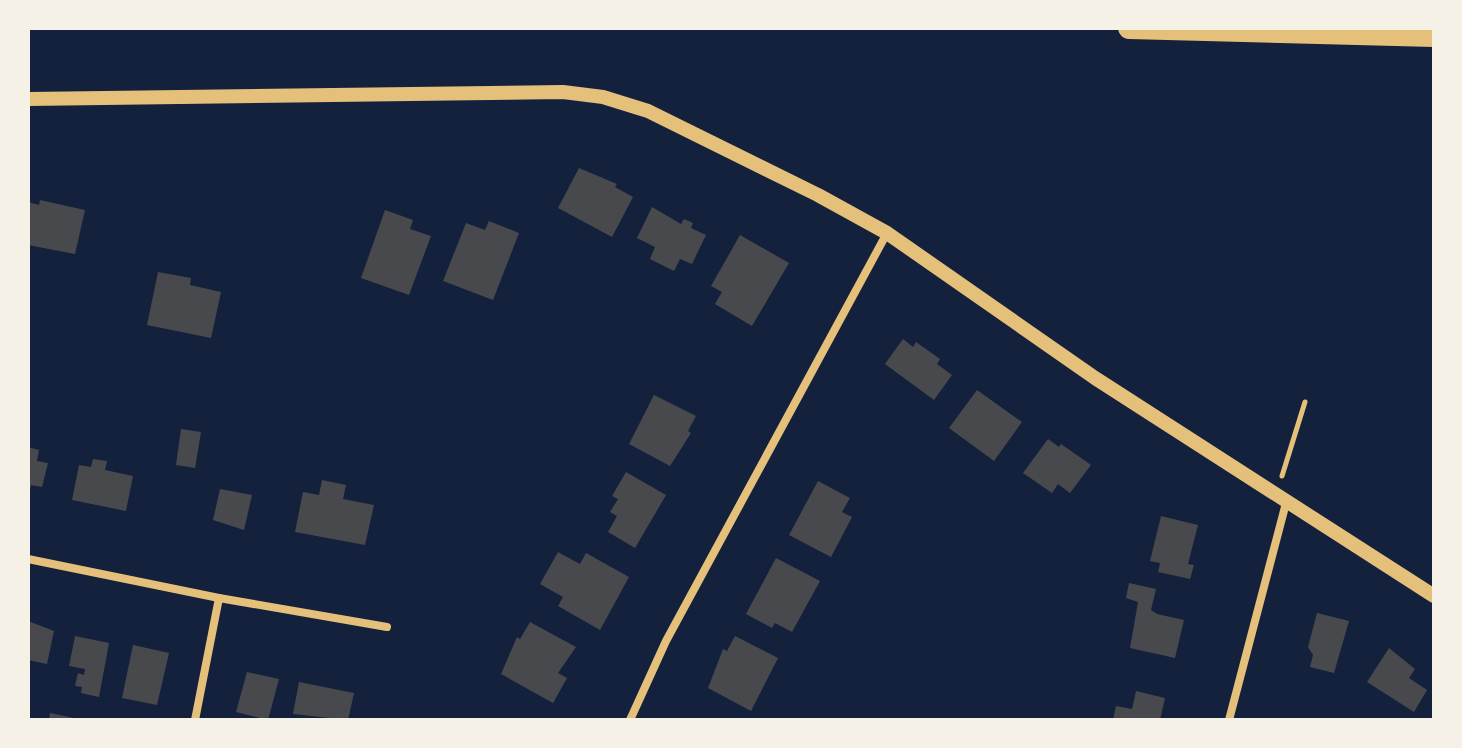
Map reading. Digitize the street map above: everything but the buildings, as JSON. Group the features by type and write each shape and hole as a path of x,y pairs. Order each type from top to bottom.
{"highway":[{"path":"1129,28 1434,36"}],"street":[{"path":"28,99 563,92 603,97 648,111 818,195 887,233 1095,378 1434,596"},
{"path":"630,720 666,641 887,233"},
{"path":"1229,720 1281,499"},
{"path":"28,559 219,598 387,627"},
{"path":"195,720 219,598"}],"path":[{"path":"1281,499 1305,402"}]}
